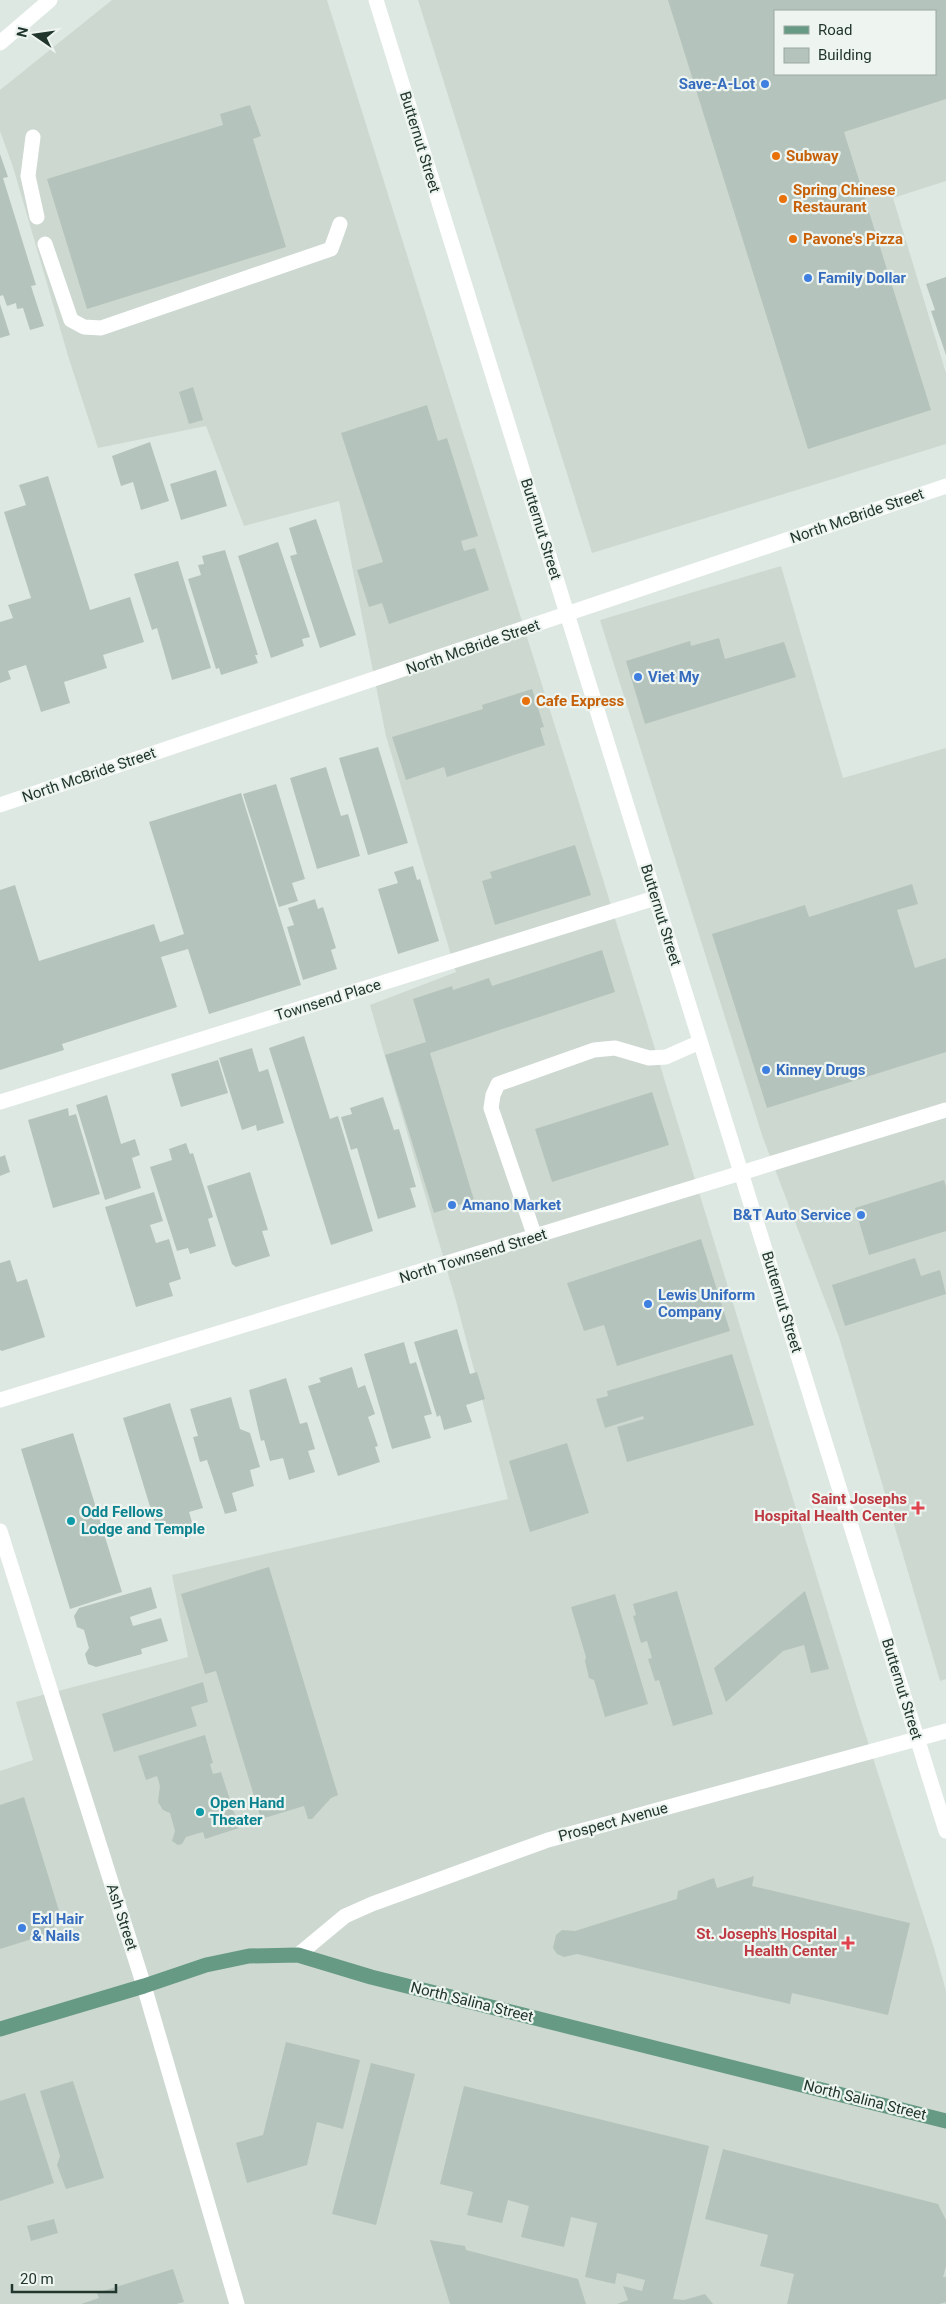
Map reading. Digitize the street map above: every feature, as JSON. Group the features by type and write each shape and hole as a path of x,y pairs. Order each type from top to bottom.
{"main road":[{"name":"North Salina Street","path":"0,2029 144,1986 206,1965 249,1956 298,1955 371,1977 946,2121"}],"street":[{"path":"0,43 50,0"},
{"name":"Butternut Street","path":"376,0 946,1831"},
{"path":"33,137 28,176 37,217"},
{"path":"45,244 71,320 84,327 100,328 331,249 340,224"},
{"name":"North McBride Street","path":"0,805 946,486"},
{"name":"Townsend Place","path":"0,1102 655,898"},
{"path":"535,1237 491,1108 493,1095 498,1084 594,1050 615,1048 649,1058 666,1056 700,1042"},
{"name":"North Townsend Street","path":"0,1400 946,1110"},
{"name":"Ash Street","path":"0,1531 144,1986 237,2304"},
{"name":"Prospect Avenue","path":"298,1955 345,1916 372,1904 548,1840 946,1731"}],"shaded area":[{"path":"112,0 327,0 602,876 858,1711 946,1991 946,2304 0,2304 0,1771 33,1760 16,1702 188,1657 172,1575 508,1499 456,1301 370,1005 456,972 386,736 339,501 244,526 206,426 98,448 69,359 13,167 0,131 0,90"},
{"path":"418,0 946,0 946,181 893,198 946,373 946,444 592,553"},
{"path":"781,566 843,778 946,748 946,1679 940,1681 839,1337 763,1138 600,620"}],"building":[{"path":"668,0 946,0 946,99 844,132 931,410 808,449"},
{"path":"250,105 261,136 253,139 286,247 87,309 47,179 223,125 220,114"},
{"path":"0,154 8,177 3,178 36,285 31,286 44,326 30,330 23,308 17,309 16,303 7,306 3,295 0,296"},
{"path":"946,277 946,355 931,311 935,310 926,284"},
{"path":"0,304 10,335 0,338"},
{"path":"193,387 203,420 189,424 179,392"},
{"path":"427,405 438,441 447,438 478,536 461,541 464,551 475,548 489,590 389,624 382,603 369,607 357,570 383,562 341,433"},
{"path":"150,442 169,501 141,510 133,482 121,486 112,456"},
{"path":"216,470 227,506 181,520 170,484"},
{"path":"48,476 90,610 130,597 144,642 103,655 107,668 64,682 70,703 41,712 26,665 8,671 11,679 0,683 0,622 13,618 8,605 31,598 4,512 26,505 19,485"},
{"path":"316,519 356,635 320,648 290,556 297,554 289,528"},
{"path":"278,542 310,637 302,639 304,646 271,658 238,556"},
{"path":"225,550 258,655 255,655 258,663 221,675 219,668 216,669 188,579 201,575 198,565 204,564 202,556"},
{"path":"178,561 211,668 172,680 157,628 152,630 134,574"},
{"path":"719,638 725,659 784,642 796,677 645,724 626,661 690,641 691,646"},
{"path":"532,689 544,727 540,728 545,745 447,777 444,767 406,780 392,737 483,709 482,705"},
{"path":"378,747 408,843 368,855 339,758"},
{"path":"326,767 341,816 348,814 360,856 317,869 290,778"},
{"path":"276,784 305,879 292,883 298,901 279,907 243,794"},
{"path":"241,793 301,985 209,1014 188,949 161,957 177,1007 62,1044 64,1050 0,1070 0,890 15,885 39,961 154,924 160,942 184,934 149,822"},
{"path":"575,845 591,895 495,925 482,881 492,878 490,872"},
{"path":"413,866 417,880 420,879 439,941 398,954 378,889 398,883 394,872"},
{"path":"912,884 918,904 897,910 915,968 946,958 946,1052 767,1108 712,934 805,905 809,917"},
{"path":"315,899 318,909 323,907 336,948 331,950 337,969 303,980 287,927 294,925 288,908"},
{"path":"602,950 615,992 430,1053 474,1200 434,1213 385,1055 426,1042 413,999 452,986 453,990 489,978 492,986"},
{"path":"304,1036 330,1119 338,1116 373,1231 331,1245 269,1048"},
{"path":"252,1048 259,1072 268,1069 284,1123 257,1131 256,1125 242,1130 219,1058"},
{"path":"218,1060 228,1093 181,1107 171,1074"},
{"path":"652,1092 669,1145 552,1182 535,1129"},
{"path":"107,1095 121,1144 135,1139 140,1155 132,1158 141,1188 105,1200 76,1105"},
{"path":"383,1097 394,1130 399,1129 416,1187 410,1188 416,1207 378,1219 357,1148 351,1150 341,1117 352,1114 350,1108"},
{"path":"68,1108 69,1116 76,1114 100,1194 53,1208 28,1120"},
{"path":"186,1143 190,1154 193,1153 213,1217 208,1219 216,1246 190,1254 188,1248 177,1251 150,1167 172,1160 169,1149"},
{"path":"5,1155 10,1172 0,1176 0,1157"},
{"path":"250,1172 268,1230 262,1231 270,1256 236,1267 232,1264 207,1186"},
{"path":"944,1180 946,1187 946,1231 869,1255 855,1208"},
{"path":"154,1192 163,1221 150,1225 156,1243 169,1239 181,1279 169,1283 173,1296 136,1307 105,1207"},
{"name":"Lewis Uniform Company","path":"701,1239 730,1331 617,1366 604,1325 584,1331 567,1283"},
{"path":"915,1258 921,1276 940,1270 946,1294 845,1326 832,1285"},
{"path":"10,1260 17,1282 27,1279 45,1337 2,1351 0,1350 0,1263"},
{"path":"457,1329 470,1374 477,1372 485,1399 466,1405 472,1422 444,1430 440,1415 437,1417 414,1342"},
{"path":"404,1342 410,1364 416,1362 432,1414 424,1416 431,1438 392,1449 364,1354"},
{"path":"732,1354 754,1425 627,1462 617,1427 644,1419 643,1416 605,1428 596,1399 608,1396 607,1391"},
{"path":"352,1367 358,1388 365,1385 375,1414 368,1417 378,1446 375,1447 380,1462 338,1476 308,1386 321,1382 319,1378"},
{"path":"286,1378 300,1424 307,1422 315,1449 308,1451 315,1472 289,1480 283,1458 270,1461 264,1440 261,1441 249,1390"},
{"path":"231,1397 240,1429 250,1433 260,1467 250,1470 254,1486 232,1493 237,1511 225,1514 207,1460 200,1462 193,1437 198,1436 190,1409"},
{"path":"170,1403 203,1508 189,1512 193,1525 159,1536 123,1418"},
{"name":"Odd Fellows Lodge and Temple","path":"73,1433 122,1592 70,1609 21,1449"},
{"path":"567,1443 589,1513 530,1532 509,1461"},
{"path":"269,1567 338,1795 331,1798 312,1819 308,1819 304,1806 261,1819 216,1671 205,1674 181,1594"},
{"path":"151,1587 157,1608 130,1617 133,1626 161,1618 168,1641 141,1649 142,1654 96,1667 88,1664 85,1654 89,1648 84,1630 77,1627 74,1616 79,1608"},
{"path":"677,1591 713,1714 673,1726 659,1680 655,1681 648,1659 652,1658 647,1641 641,1643 633,1616 636,1615 633,1604"},
{"path":"805,1591 829,1669 811,1673 804,1645 783,1651 726,1702 714,1668"},
{"path":"615,1594 648,1704 605,1717 594,1680 589,1678 585,1661 586,1657 571,1607"},
{"path":"203,1682 208,1702 191,1707 197,1726 114,1752 102,1714"},
{"path":"205,1735 213,1763 210,1764 213,1774 221,1772 239,1828 205,1839 203,1832 186,1837 182,1844 178,1845 172,1841 175,1831 170,1813 163,1810 158,1802 160,1786 157,1776 146,1780 138,1756"},
{"path":"24,1797 60,1914 51,1933 0,1949 0,1805"},
{"path":"754,1876 752,1886 910,1923 888,2015 792,1993 790,2004 577,1954 564,1957 557,1954 553,1948 556,1935 562,1930 575,1931 677,1899 678,1891 714,1878 717,1888"},
{"path":"286,2042 360,2060 343,2129 317,2122 307,2165 247,2183 236,2143 263,2135"},
{"path":"371,2063 415,2074 376,2225 332,2214"},
{"path":"73,2081 104,2178 66,2189 57,2165 60,2156 40,2091"},
{"path":"464,2086 709,2146 673,2299 684,2300 705,2294 713,2304 617,2304 628,2300 623,2286 642,2291 645,2280 617,2273 615,2284 585,2277 597,2223 571,2217 564,2247 521,2237 529,2206 508,2200 502,2223 467,2215 473,2192 440,2184"},
{"path":"25,2093 54,2183 0,2201 0,2101"},
{"path":"723,2149 938,2204 946,2220 946,2266 943,2277 946,2277 946,2302 939,2304 787,2304 794,2274 760,2266 768,2235 705,2219"},
{"path":"54,2219 58,2233 31,2241 27,2226"},
{"path":"430,2240 465,2246 466,2250 578,2279 586,2304 450,2304"},
{"path":"173,2269 184,2302 176,2304 81,2304 99,2298 97,2293"}],"place":[{"name":"Save-A-Lot","path":"765,84"},
{"name":"Subway","path":"776,156"},
{"name":"Spring Chinese Restaurant","path":"783,199"},
{"name":"Pavone's Pizza","path":"793,239"},
{"name":"Family Dollar","path":"808,278"},
{"name":"Viet My","path":"638,677"},
{"name":"Cafe Express","path":"526,701"},
{"name":"Kinney Drugs","path":"766,1070"},
{"name":"Amano Market","path":"452,1205"},
{"name":"B&T Auto Service","path":"861,1215"},
{"name":"Lewis Uniform Company","path":"648,1304"},
{"name":"Saint Josephs Hospital Health Center","path":"918,1508"},
{"name":"Odd Fellows Lodge and Temple","path":"71,1521"},
{"name":"Open Hand Theater","path":"200,1812"},
{"name":"Exl Hair & Nails","path":"22,1928"},
{"name":"St. Joseph's Hospital Health Center","path":"848,1943"}]}
